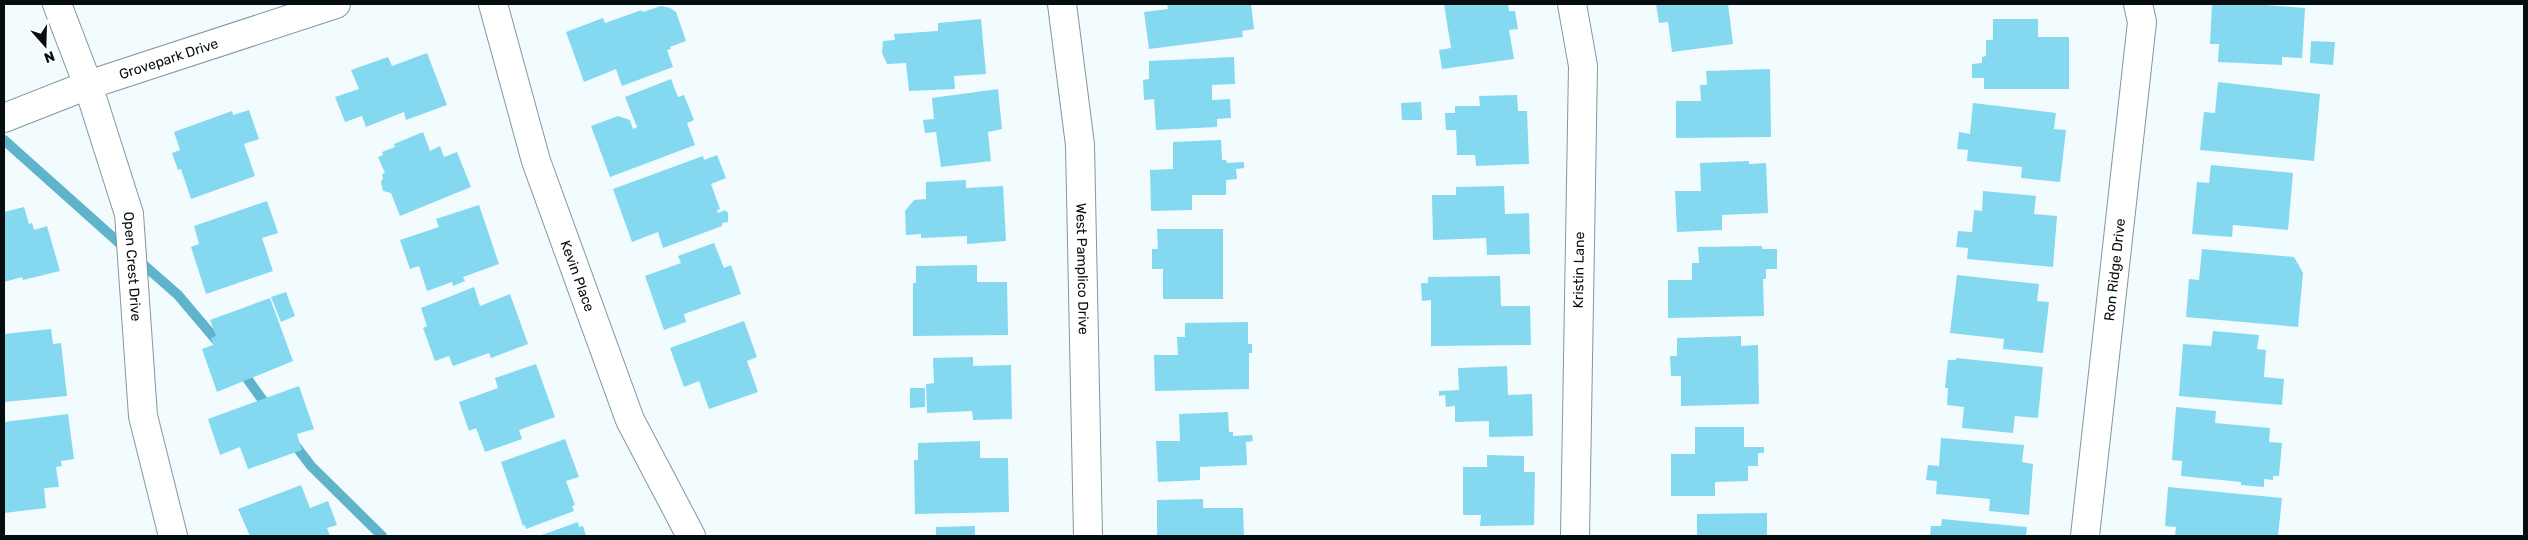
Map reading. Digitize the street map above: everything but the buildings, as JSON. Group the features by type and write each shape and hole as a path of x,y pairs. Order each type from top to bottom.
{"street":[{"name":"Open Crest Drive","path":"57,4 88,86 129,214 143,416 166,534"},
{"name":"Grovepark Drive","path":"4,118 88,86 336,4"},
{"name":"Kevin Place","path":"493,4 536,161 630,420 692,536"},
{"name":"West Pamplico Drive","path":"1062,4 1080,145 1088,536"},
{"name":"Kristin Lane","path":"1572,4 1583,66 1575,536"},
{"name":"Ron Ridge Drive","path":"2085,536 2142,22 2138,4"}],"waterway":[{"path":"4,140 126,249"},
{"path":"137,259 178,295 222,347"},
{"path":"241,370 269,409"},
{"path":"292,441 311,466 382,536"}]}
